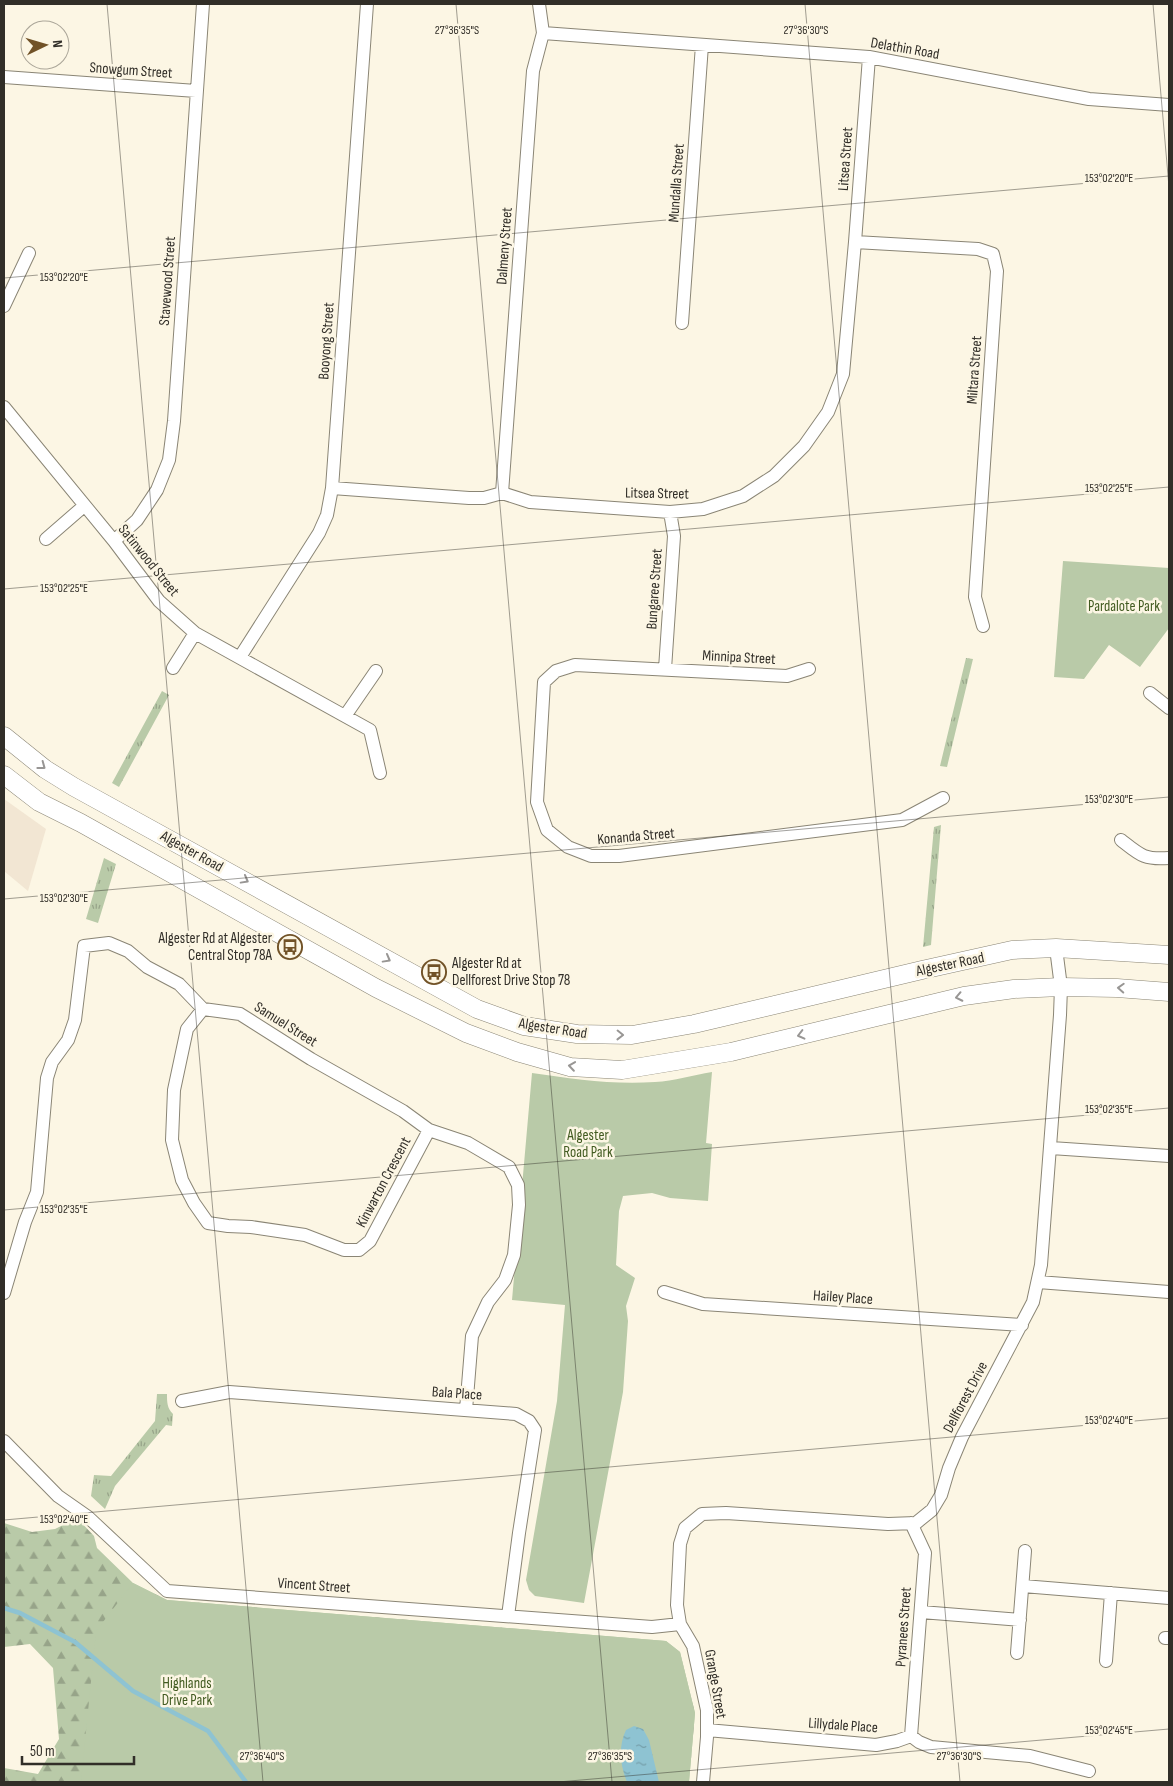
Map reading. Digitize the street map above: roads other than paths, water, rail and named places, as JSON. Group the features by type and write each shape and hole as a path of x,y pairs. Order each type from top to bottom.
{"main road":[{"name":"Algester Road","path":"4,736 45,769 74,787 477,1009 524,1026 577,1034 632,1035 694,1024 1012,950 1056,948 1169,955"},
{"name":"Algester Road","path":"4,775 39,802 376,988 466,1033 517,1052 570,1066 622,1070 731,1052 964,996 1014,989 1061,987 1117,988 1169,992"}],"street":[{"name":"Stavewood Street","path":"114,542 136,520 157,490 169,460 203,4"},
{"name":"Booyong Street","path":"240,657 319,533 327,515 332,488 367,4"},
{"name":"Dalmeny Street","path":"502,493 533,71 544,34 540,4"},
{"name":"Delathin Road","path":"544,34 869,57 1089,99 1169,105"},
{"name":"Mundalla Street","path":"682,323 702,45"},
{"name":"Litsea Street","path":"332,488 469,498 484,498 502,493 530,502 670,512 702,509 743,496 774,476 804,446 828,412 843,374 869,57"},
{"name":"Snowgum Street","path":"4,77 196,91"},
{"name":"Miltara Street","path":"855,242 978,249 994,254 997,271 975,597 983,626"},
{"path":"4,306 29,253"},
{"name":"Satinwood Street","path":"4,407 114,542 159,601 195,633 370,730 380,773"},
{"path":"46,539 84,506"},
{"name":"Bungaree Street","path":"665,669 674,536 670,512"},
{"path":"173,668 195,633"},
{"name":"Konanda Street","path":"665,669 575,665 556,671 544,682 537,802 547,830 568,847 591,856 619,856 902,820 943,798"},
{"name":"Minnipa Street","path":"665,669 787,676 809,669"},
{"path":"345,716 376,671"},
{"path":"1150,693 1169,708"},
{"path":"1121,840 1141,856 1155,859 1169,858"},
{"path":"4,1293 25,1222 37,1192 47,1078 52,1062 68,1040 75,1020 84,946 109,944 128,951 147,967 179,984 203,1008"},
{"name":"Dellforest Drive","path":"680,1624 677,1605 680,1544 685,1528 702,1514 726,1513 888,1524 916,1523 932,1510 941,1495 949,1468 962,1436 1022,1325 1033,1302 1038,1282 1051,1148 1061,987 1056,948"},
{"name":"Samuel Street","path":"203,1008 240,1014 312,1059 403,1111 428,1130 468,1143 509,1167 518,1185 520,1205 514,1255 505,1280 488,1302 472,1336 466,1410"},
{"name":"Kinwarton Crescent","path":"203,1008 187,1029 174,1090 172,1140 182,1180 208,1223 305,1235 344,1250 359,1250 370,1241 428,1130"},
{"path":"1051,1148 1169,1156"},
{"path":"1038,1282 1169,1292"},
{"name":"Hailey Place","path":"664,1292 703,1304 1022,1325"},
{"name":"Bala Place","path":"182,1400 229,1392 516,1414 528,1421 535,1430 508,1616"},
{"name":"Vincent Street","path":"4,1441 58,1496 88,1517 167,1590 652,1627 680,1624"},
{"name":"Pyranees Street","path":"911,1523 925,1553 911,1736"},
{"path":"1018,1653 1025,1551"},
{"path":"1023,1586 1169,1598"},
{"path":"1106,1661 1111,1593"},
{"path":"920,1612 1020,1620"},
{"name":"Grange Street","path":"680,1624 693,1646 707,1710 704,1782"},
{"name":"Lillydale Place","path":"707,1730 876,1745 911,1736"},
{"path":"911,1736 931,1747 1030,1756 1089,1772"}],"water":[{"path":"634,1726 643,1729 649,1740 659,1782 627,1782 621,1763 621,1749 626,1730"}],"waterway":[{"path":"4,1608 20,1613 75,1642 133,1691 208,1731 246,1782"}],"place":[{"name":"Algester Rd at Algester Central Stop 78A","path":"290,947"},
{"name":"Algester Rd at Dellforest Drive Stop 78","path":"434,972"}],"park label":[{"name":"Pardalote Park","path":"1124,606"},
{"name":"Algester Road Park","path":"588,1144"},
{"name":"Highlands Drive Park","path":"187,1692"}]}
